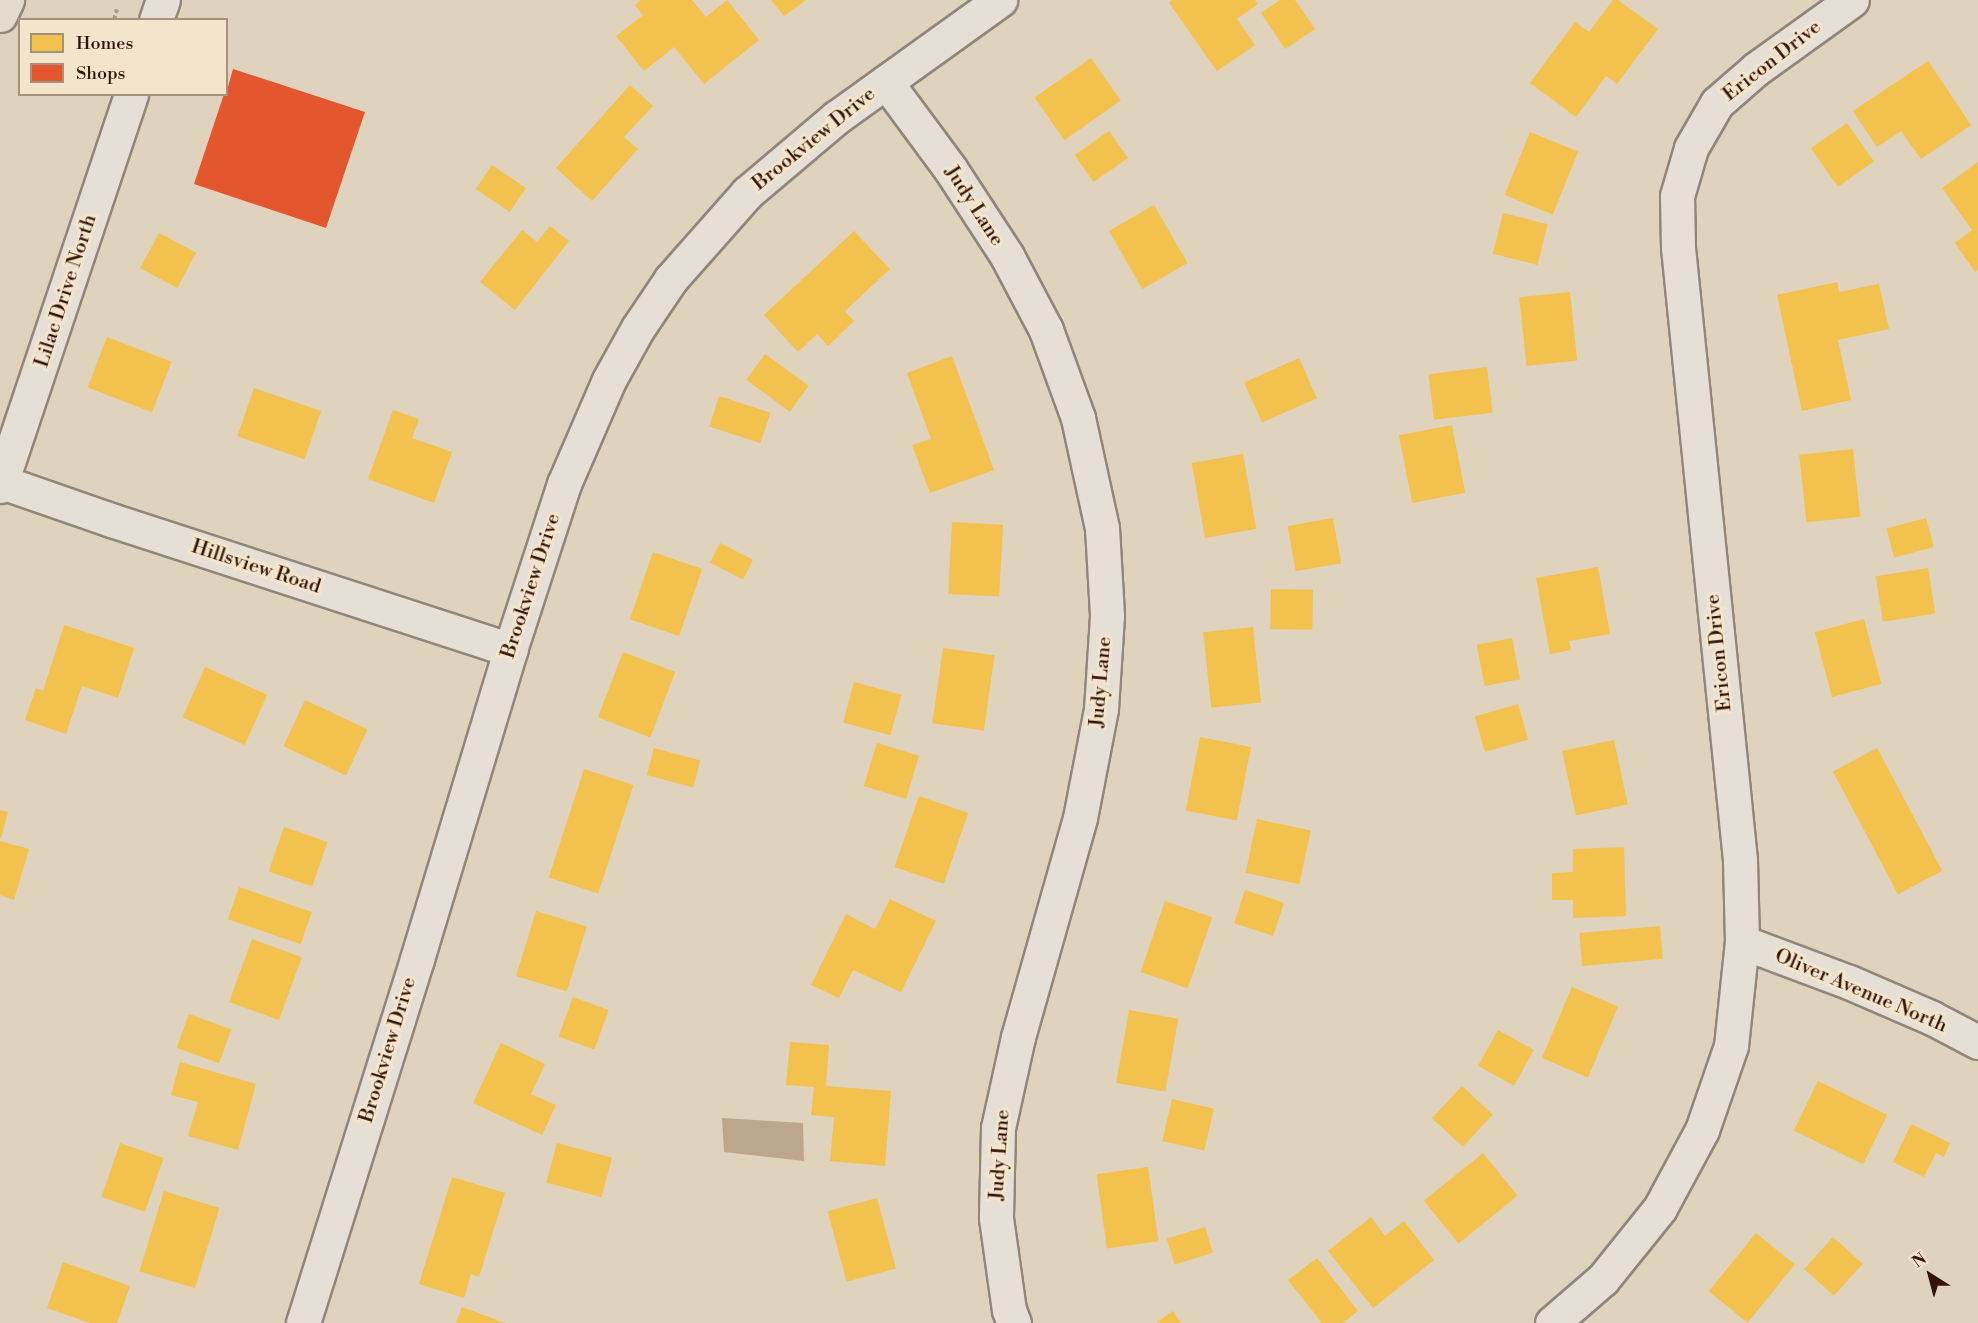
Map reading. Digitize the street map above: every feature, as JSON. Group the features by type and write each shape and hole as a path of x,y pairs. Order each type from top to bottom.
{"highway":[{"path":"0,15 7,0"}],"street":[{"path":"157,18 163,0"},
{"name":"Brookview Drive","path":"303,1323 417,959 510,650 564,484 609,380 638,328 671,279 747,193 789,155 1000,0"},
{"name":"Ericon Drive","path":"1552,1323 1603,1279 1660,1208 1702,1130 1731,1046 1742,942 1740,860 1678,247 1677,196 1691,147 1717,103 1756,69 1852,0"},
{"name":"Judy Lane","path":"886,82 951,170 1001,246 1046,330 1078,418 1102,528 1107,616 1101,709 1080,818 1018,1037 998,1128 996,1218 1009,1310 1014,1323"},
{"name":"Lilac Drive North","path":"1,484 130,96"},
{"name":"Hillsview Road","path":"1,484 510,650"},
{"name":"Oliver Avenue North","path":"1742,942 1859,987 1932,1018 1978,1042"}],"shaded area":[{"path":"722,1118 803,1123 804,1161 724,1152"}],"building: Homes":[{"path":"641,0 692,0 706,17 727,0 759,40 704,84 674,47 644,71 616,36 643,15 635,5"},
{"path":"771,0 806,0 784,16"},
{"path":"1172,0 1255,0 1258,4 1237,19 1255,45 1217,71 1169,3"},
{"path":"1280,0 1295,0 1315,29 1285,49 1261,13"},
{"path":"1613,0 1618,0 1658,29 1617,84 1606,76 1576,117 1530,83 1575,22 1589,32"},
{"path":"1091,58 1121,101 1064,140 1034,98"},
{"path":"1928,61 1971,125 1921,159 1901,131 1877,147 1853,111"},
{"path":"630,85 653,106 624,137 638,149 592,201 556,168"},
{"path":"1847,123 1874,162 1838,187 1811,148"},
{"path":"1109,131 1128,158 1094,182 1075,155"},
{"path":"1530,132 1578,151 1553,215 1505,195"},
{"path":"1978,162 1978,270 1975,272 1955,243 1972,230 1942,188"},
{"path":"492,165 526,188 510,212 476,189"},
{"path":"1154,205 1188,263 1142,289 1109,231"},
{"path":"1503,213 1548,224 1537,265 1493,254"},
{"path":"550,226 569,241 515,310 480,282 522,230 537,242"},
{"path":"854,231 890,269 845,311 854,321 828,346 817,334 798,352 764,315"},
{"path":"159,233 196,253 177,288 140,268"},
{"path":"1837,282 1839,292 1879,284 1889,329 1838,340 1851,400 1802,411 1777,295"},
{"path":"1570,292 1577,361 1526,366 1519,297"},
{"path":"107,337 171,362 152,412 88,387"},
{"path":"765,354 809,386 790,412 746,380"},
{"path":"952,356 994,470 930,493 912,445 931,439 907,373"},
{"path":"1299,358 1317,398 1262,423 1244,382"},
{"path":"1487,367 1493,413 1434,420 1428,374"},
{"path":"254,388 321,411 305,459 237,436"},
{"path":"719,396 770,413 760,443 709,426"},
{"path":"393,410 419,419 412,438 452,452 434,503 368,479"},
{"path":"1452,425 1465,493 1412,503 1399,435"},
{"path":"1853,449 1860,517 1806,522 1799,455"},
{"path":"1243,454 1256,529 1205,538 1192,463"},
{"path":"1333,518 1341,563 1296,571 1288,526"},
{"path":"1926,518 1934,547 1894,558 1886,529"},
{"path":"952,522 1003,525 999,597 948,594"},
{"path":"720,543 753,560 743,579 710,563"},
{"path":"653,552 702,569 679,636 630,619"},
{"path":"1598,567 1610,634 1569,641 1571,650 1550,654 1536,578"},
{"path":"1928,568 1935,613 1883,622 1876,576"},
{"path":"1271,589 1313,590 1312,630 1270,629"},
{"path":"1864,619 1881,684 1832,697 1815,632"},
{"path":"64,625 134,648 118,698 82,686 66,734 25,720 36,688 43,691"},
{"path":"1253,627 1261,703 1211,708 1203,632"},
{"path":"1512,638 1520,679 1485,686 1477,645"},
{"path":"943,648 994,655 984,730 932,723"},
{"path":"623,652 675,672 650,737 598,717"},
{"path":"205,667 267,695 245,745 183,717"},
{"path":"854,682 901,695 890,735 843,723"},
{"path":"305,700 368,729 346,775 283,746"},
{"path":"1518,704 1528,740 1485,752 1475,716"},
{"path":"1200,737 1251,747 1237,821 1186,811"},
{"path":"1614,740 1628,805 1576,816 1562,751"},
{"path":"877,743 919,756 906,799 864,786"},
{"path":"654,748 700,760 693,787 647,775"},
{"path":"1877,748 1942,871 1898,894 1833,771"},
{"path":"584,769 633,785 598,893 549,877"},
{"path":"919,796 968,813 944,884 895,867"},
{"path":"0,810 8,812 1,838 0,838"},
{"path":"1257,819 1311,830 1299,884 1246,873"},
{"path":"284,827 327,842 312,886 269,871"},
{"path":"0,841 29,849 14,900 0,895"},
{"path":"1624,847 1626,916 1573,918 1573,900 1552,900 1552,873 1573,872 1573,849"},
{"path":"239,887 312,912 301,944 228,919"},
{"path":"1245,890 1284,903 1273,936 1234,923"},
{"path":"890,899 936,921 901,992 853,970 839,998 811,985 846,914 875,929"},
{"path":"1165,901 1212,917 1188,988 1141,972"},
{"path":"536,911 587,926 567,992 516,976"},
{"path":"1660,926 1663,959 1582,966 1579,933"},
{"path":"252,939 302,957 279,1020 229,1002"},
{"path":"1572,987 1618,1007 1588,1077 1542,1058"},
{"path":"573,997 609,1010 594,1049 559,1036"},
{"path":"1129,1010 1178,1019 1165,1092 1116,1083"},
{"path":"189,1014 231,1029 219,1063 177,1048"},
{"path":"1498,1030 1534,1050 1514,1086 1478,1066"},
{"path":"790,1042 829,1045 826,1086 891,1091 885,1166 830,1161 834,1117 811,1115 814,1087 786,1085"},
{"path":"501,1043 545,1064 531,1094 556,1105 542,1135 473,1103"},
{"path":"180,1062 256,1084 238,1150 188,1136 198,1102 171,1095"},
{"path":"1818,1081 1887,1115 1863,1164 1794,1130"},
{"path":"1462,1086 1493,1115 1463,1147 1432,1118"},
{"path":"1172,1099 1214,1109 1204,1151 1162,1141"},
{"path":"1911,1124 1950,1143 1944,1157 1936,1153 1924,1177 1893,1162"},
{"path":"120,1143 163,1158 145,1212 101,1197"},
{"path":"557,1143 612,1158 601,1197 546,1183"},
{"path":"1483,1153 1518,1196 1459,1244 1424,1201"},
{"path":"1148,1167 1158,1241 1107,1249 1097,1174"},
{"path":"452,1177 505,1193 479,1277 471,1274 464,1298 419,1284"},
{"path":"164,1191 219,1208 195,1288 139,1271"},
{"path":"877,1198 896,1269 847,1282 828,1211"},
{"path":"1371,1217 1385,1236 1404,1221 1434,1260 1373,1308 1328,1251"},
{"path":"1205,1227 1213,1253 1175,1265 1167,1239"},
{"path":"1756,1233 1795,1264 1748,1323 1709,1291"},
{"path":"1833,1237 1863,1264 1834,1296 1804,1269"},
{"path":"1317,1258 1358,1311 1343,1323 1322,1323 1288,1280"},
{"path":"63,1262 130,1286 117,1323 90,1323 47,1308"},
{"path":"462,1307 505,1323 456,1323"},
{"path":"1173,1311 1181,1323 1156,1323"}],"building: Shops":[{"path":"233,69 365,112 326,228 194,184 223,96 228,96"}]}
